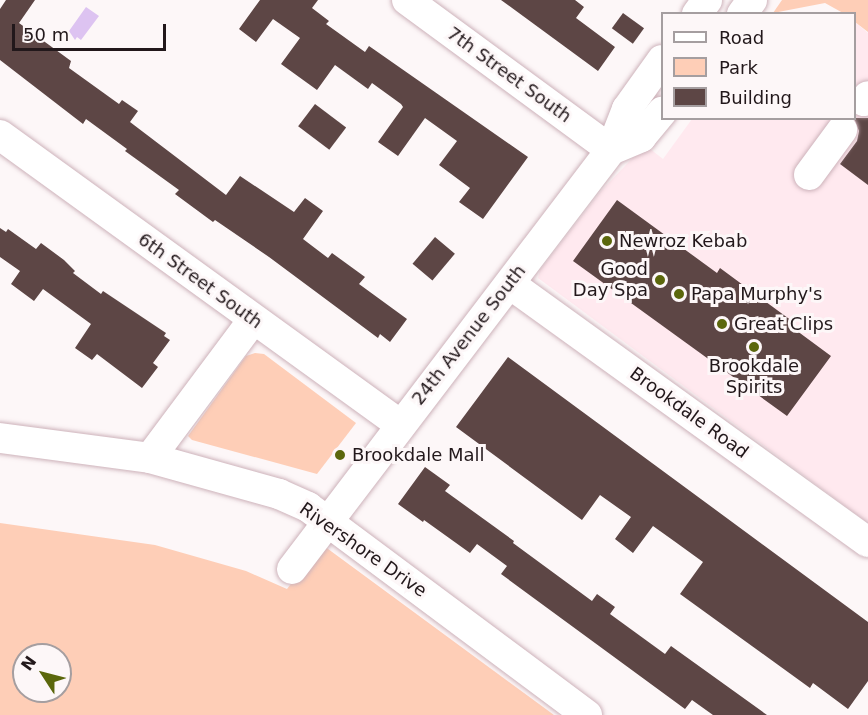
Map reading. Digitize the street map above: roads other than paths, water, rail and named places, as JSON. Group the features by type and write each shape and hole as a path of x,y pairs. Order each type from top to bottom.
{"street":[{"name":"7th Street South","path":"407,0 611,150"},
{"name":"24th Avenue South","path":"292,569 611,150 627,108 661,63"},
{"name":"24th Avenue South","path":"611,150 641,136 661,114"},
{"path":"809,175 842,130"},
{"name":"6th Street South","path":"0,135 400,425"},
{"name":"Brookdale Road","path":"510,284 868,542"},
{"path":"150,458 253,320"},
{"name":"Rivershore Drive","path":"0,438 150,458 279,494 308,507 587,715"}],"place":[{"name":"Newroz Kebab","path":"607,241"},
{"name":"Good Day Spa","path":"660,280"},
{"name":"Papa Murphy's","path":"679,294"},
{"name":"Great Clips","path":"722,324"},
{"name":"Brookdale Spirits","path":"754,347"},
{"name":"Brookdale Mall","path":"340,455"}]}
